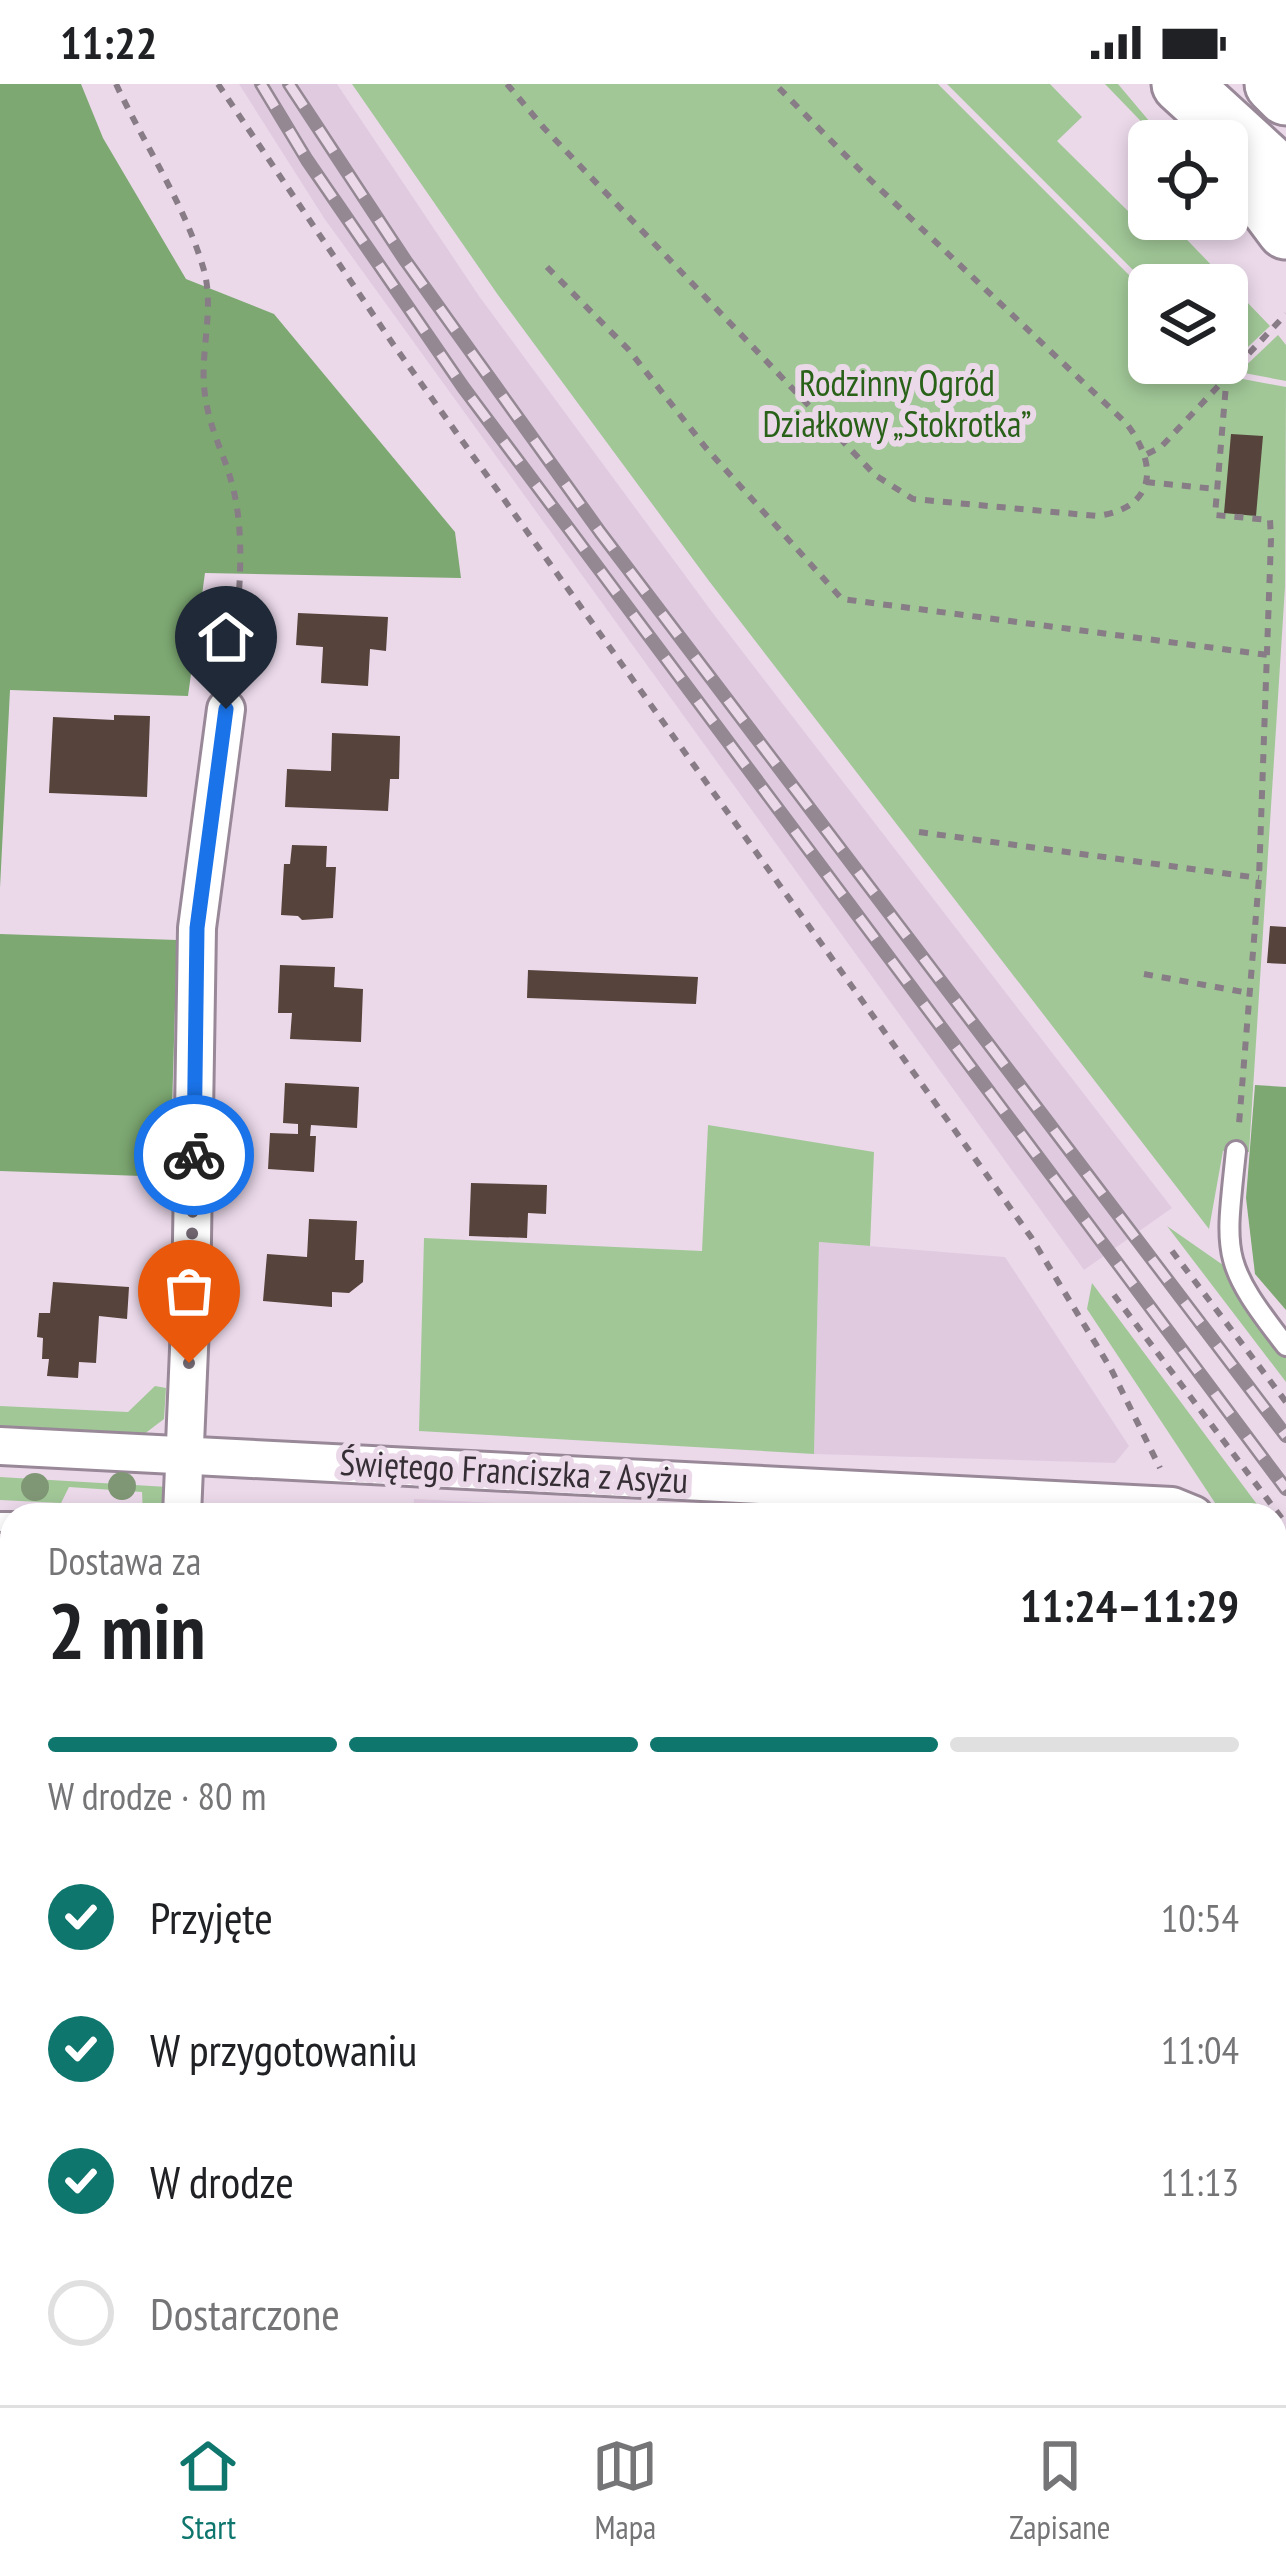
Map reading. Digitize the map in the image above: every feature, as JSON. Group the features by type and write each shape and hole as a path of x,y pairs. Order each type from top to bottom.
{"main road":[{"path":"1178,84 1204,120"},
{"path":"1178,84 1286,180"},
{"path":"1274,84 1286,96"},
{"path":"1248,180 1286,230"}],"street":[{"path":"183,1503 197,928 226,709"},
{"name":"Świętego Franciszka z Asyżu","path":"0,1447 668,1478 1070,1503"}],"lane":[{"path":"1236,1151 1230,1258 1244,1291 1286,1346"}],"path":[{"path":"116,84 189,228 205,272 204,381 209,428 235,495 239,547 226,709"},
{"path":"218,84 406,363 1031,1237 1147,1437 1180,1503"},
{"path":"507,84 842,440 894,488 914,499 1097,516 1122,513 1138,499 1146,482 1147,454 1126,423 776,84"},
{"path":"547,267 628,349 706,448 842,599 1268,656"},
{"path":"1248,353 1286,314"},
{"path":"1147,454 1161,447 1218,384"},
{"path":"1226,384 1215,515 1270,520 1259,878 1236,1151"},
{"path":"1146,482 1216,489"},
{"path":"919,832 1259,878"},
{"path":"1144,974 1250,993"},
{"path":"1172,1251 1286,1402"},
{"path":"1114,1294 1270,1503"}],"shaded area":[{"path":"239,84 337,84 479,296 715,616 1172,1208 1084,1270 324,218"},
{"path":"819,1242 1005,1257 1129,1446 1115,1463 814,1454"},
{"path":"414,1499 494,1503 414,1503"}],"green space":[{"path":"0,84 81,84 103,138 186,279 274,314 455,532 461,578 205,573 188,696 10,690 0,888"},
{"name":"Rodzinny Ogród Działkowy „Stokrotka”","path":"352,84 938,84 1128,274 1128,384 1248,384 1248,380 1286,387 1285,587 1249,1152 1223,1151 1209,1229 709,581 498,295"},
{"path":"947,84 1050,84 1082,117 1057,141 1128,211 1128,240 1187,240 1210,264 1128,265"},
{"path":"1105,84 1118,84 1148,120 1140,120"},
{"path":"1248,303 1270,326 1248,347"},
{"path":"1278,335 1286,345 1286,381 1248,374 1248,363"},
{"path":"0,934 177,940 170,1177 0,1171"},
{"path":"1255,1085 1286,1087 1286,1310 1255,1274 1246,1198"},
{"path":"708,1125 874,1152 870,1246 819,1242 814,1454 419,1431 424,1238 702,1251"},
{"path":"1167,1226 1223,1265 1232,1287 1286,1358 1286,1382"},
{"path":"1092,1283 1256,1503 1215,1503 1087,1309"},
{"path":"155,1386 166,1388 164,1419 139,1438 0,1431 0,1406 128,1412"},
{"path":"0,1477 168,1487 167,1503 142,1503 142,1492 69,1487 61,1503 0,1500"}],"building":[{"path":"1231,434 1263,436 1256,516 1224,513"},
{"path":"298,613 388,617 386,651 370,649 368,686 321,683 323,647 296,645"},
{"path":"114,715 150,716 147,797 49,793 53,717 114,720"},
{"path":"332,733 400,736 399,779 390,779 388,811 285,807 287,769 331,771"},
{"path":"292,845 327,846 326,867 336,867 333,918 302,920 281,915 284,864 290,864"},
{"path":"1270,926 1286,927 1286,964 1267,963"},
{"path":"280,965 335,967 334,987 363,989 361,1042 290,1039 292,1013 278,1013"},
{"path":"528,970 698,977 696,1004 527,998"},
{"path":"285,1083 359,1087 357,1128 311,1125 310,1136 316,1136 314,1172 268,1169 270,1133 298,1134 298,1124 283,1123"},
{"path":"471,1183 547,1185 546,1214 528,1213 527,1238 469,1236"},
{"path":"309,1219 357,1221 355,1260 364,1260 363,1282 349,1293 332,1292 332,1307 263,1301 267,1254 307,1257"},
{"path":"53,1282 129,1287 127,1319 99,1316 96,1363 79,1362 78,1378 47,1376 49,1359 42,1359 39,1313 50,1313"}],"railway":[{"path":"261,84 307,160 463,387 1286,1489"},
{"path":"289,84 405,260 600,532 1286,1436"}],"way so far":[{"path":"189,1363 194,1155"}],"route":[{"path":"194,1155 197,928 226,709"}]}
